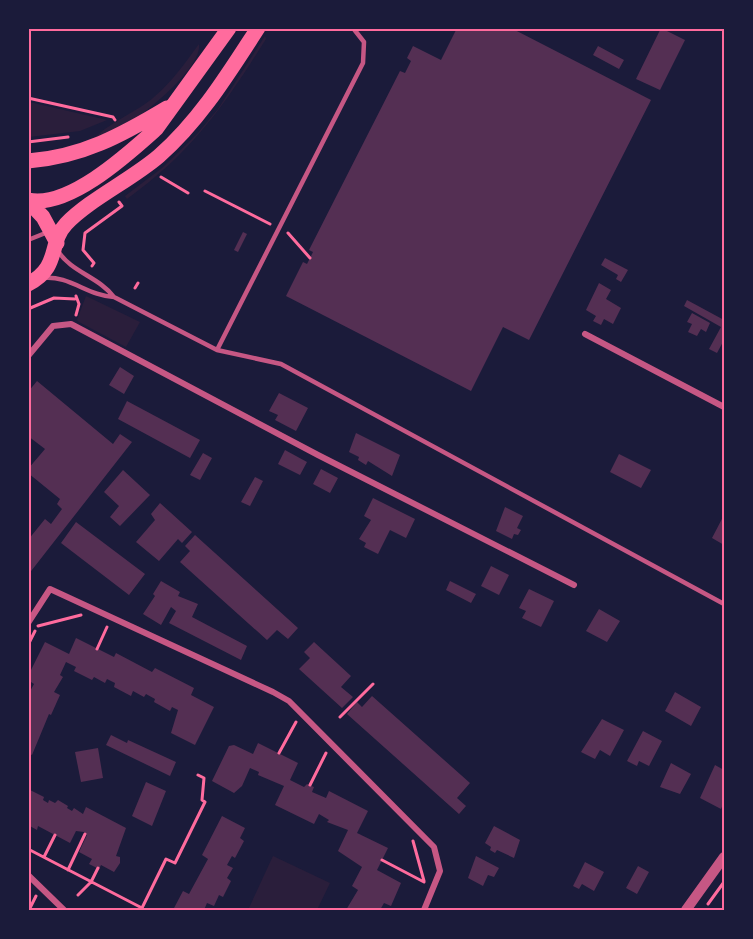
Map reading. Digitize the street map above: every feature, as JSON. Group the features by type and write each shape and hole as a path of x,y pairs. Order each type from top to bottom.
{"highway":[{"path":"28,200 55,200 100,173 156,129 229,28"},
{"path":"33,281 50,264 57,237 78,213 129,180 174,141 201,112 258,28"},
{"path":"28,161 69,156 102,145 172,105"},
{"path":"28,200 57,237"}],"street":[{"path":"28,356 53,326 65,323 74,325 318,455 574,585"},
{"path":"585,334 724,407"},
{"path":"28,623 50,589 289,701 434,848 440,871 424,910"},
{"path":"686,910 724,857"},
{"path":"28,875 64,910"}],"lane":[{"path":"217,350 363,63 364,42 353,28"},
{"path":"28,240 57,237 62,259 98,280 114,297 217,350 281,364 724,603"},
{"path":"33,281 57,278 97,295 114,297"}],"path":[{"path":"28,98 113,117 115,120"},
{"path":"28,142 72,136"},
{"path":"161,177 188,193"},
{"path":"205,191 271,224"},
{"path":"94,263 83,250 85,233 93,224 122,206"},
{"path":"286,232 310,258"},
{"path":"135,288 138,283"},
{"path":"28,309 54,298 75,299 79,304 74,325"},
{"path":"28,645 38,626 84,614"},
{"path":"97,649 108,626 100,622"},
{"path":"340,717 373,684"},
{"path":"279,753 295,719 304,728"},
{"path":"310,785 327,752 335,760"},
{"path":"28,849 142,909 166,859 174,863 205,802 202,800 204,778 198,775"},
{"path":"68,870 85,834"},
{"path":"406,834 414,843 424,882 420,891"},
{"path":"44,857 55,835"},
{"path":"382,860 424,882"},
{"path":"78,896 92,882 98,868"},
{"path":"704,910 724,882"},
{"path":"29,910 36,896"}],"shaded area":[{"path":"265,36 266,39 251,63 221,107 205,126 170,164 127,199 125,196 162,168 197,134 218,109"},
{"path":"199,44 198,53 192,64 173,87 132,121 94,140 105,129 161,91"},
{"path":"29,102 107,120 80,131 29,137"},
{"path":"86,296 140,322 126,347 77,320"},
{"path":"273,856 330,883 317,910 248,910"}],"building":[{"path":"457,28 511,28 651,100 529,340 503,327 471,391 286,296 303,262 307,264 313,252 309,250 400,71 405,73 411,61 407,58 413,46 441,60"},
{"path":"661,28 685,40 660,90 636,79"},
{"path":"598,46 624,60 619,69 593,55"},
{"path":"243,232 247,234 238,252 234,250"},
{"path":"605,258 628,270 621,282 616,279 618,275 601,265"},
{"path":"599,283 611,290 606,299 621,308 613,324 604,319 601,325 593,321 596,316 586,310"},
{"path":"687,300 724,320 724,340 717,353 709,349 721,327 684,306"},
{"path":"692,313 710,323 706,332 701,329 697,336 688,332 692,324 687,322"},
{"path":"120,367 134,376 124,394 109,385"},
{"path":"37,381 113,444 120,434 132,442 28,575 28,540 45,519 51,524 62,509 57,504 60,499 28,473 28,469 45,449 28,436 28,392"},
{"path":"279,393 308,408 296,431 275,420 278,415 269,411"},
{"path":"127,401 200,440 190,458 118,419"},
{"path":"356,433 400,455 392,476 368,461 366,465 358,460 359,457 349,452"},
{"path":"285,450 307,462 300,475 278,464"},
{"path":"203,453 212,458 200,480 190,475"},
{"path":"619,454 651,470 641,488 610,472"},
{"path":"321,469 338,478 330,493 313,484"},
{"path":"123,470 150,495 120,526 110,517 119,506 104,492"},
{"path":"255,477 263,481 250,506 241,502"},
{"path":"373,498 415,519 406,538 390,530 378,554 364,547 366,543 359,539 371,520 364,516"},
{"path":"160,503 192,532 182,543 178,539 159,561 136,542 155,520 151,514"},
{"path":"505,507 523,516 517,528 521,530 518,535 514,534 512,539 496,531"},
{"path":"724,515 724,545 712,538"},
{"path":"76,522 145,574 129,595 61,543"},
{"path":"195,535 298,628 288,639 277,630 267,640 180,562 190,551 185,546"},
{"path":"491,566 509,575 499,595 481,586"},
{"path":"161,581 180,592 178,596 198,604 192,617 247,646 241,660 169,623 176,611 171,607 161,625 143,614 155,596 153,594"},
{"path":"450,581 476,594 471,603 446,590"},
{"path":"529,589 554,601 541,627 522,618 526,611 519,608"},
{"path":"599,609 620,621 607,642 586,631"},
{"path":"76,638 114,657 116,653 152,672 155,668 194,688 191,695 214,707 195,745 171,733 178,710 172,707 170,711 154,702 155,699 146,694 144,697 133,691 131,696 114,687 115,683 107,679 105,683 94,677 92,680 74,671 76,667 66,662 60,675 63,677 54,692 60,695 51,715 49,714 32,755 28,753 28,695 34,684 28,680 28,676 45,642 69,654"},
{"path":"314,642 351,676 341,687 353,697 342,708 299,669 310,658 304,652"},
{"path":"675,692 701,707 691,726 665,711"},
{"path":"372,696 470,783 457,798 466,806 459,814 347,714 357,702 362,707"},
{"path":"602,719 624,730 610,756 600,750 595,759 581,752"},
{"path":"643,731 662,741 649,766 639,761 637,766 627,761"},
{"path":"111,735 127,743 128,740 176,762 170,776 106,745"},
{"path":"258,743 298,763 290,780 304,787 307,784 314,787 312,792 326,798 329,791 368,811 357,833 388,848 377,870 401,883 391,906 384,903 380,910 346,910 358,890 352,886 362,867 338,851 348,830 327,822 329,820 319,814 314,824 275,805 284,786 258,775 259,772 250,768 242,786 234,793 212,781 229,746 234,745 253,754"},
{"path":"98,748 103,778 81,782 75,752"},
{"path":"671,763 691,774 680,794 660,787"},
{"path":"715,765 724,770 724,802 721,809 700,798"},
{"path":"146,782 166,791 152,826 132,816"},
{"path":"28,789 44,797 43,800 48,803 49,800 55,803 58,800 72,811 74,808 83,814 86,807 126,828 116,856 120,857 120,863 114,872 101,865 99,869 89,864 92,859 79,852 87,835 84,832 76,831 70,843 38,826 37,830 28,825"},
{"path":"222,816 245,828 240,838 244,841 235,858 232,856 227,865 233,868 227,878 231,881 223,897 219,895 214,906 207,903 204,910 173,910 183,891 189,894 208,859 202,855"},
{"path":"494,826 520,840 514,858 497,850 495,853 485,843"},
{"path":"476,856 499,868 494,877 488,875 483,886 468,878"},
{"path":"585,862 604,872 594,891 582,884 579,889 573,886"},
{"path":"638,866 649,872 637,894 626,888"}]}
